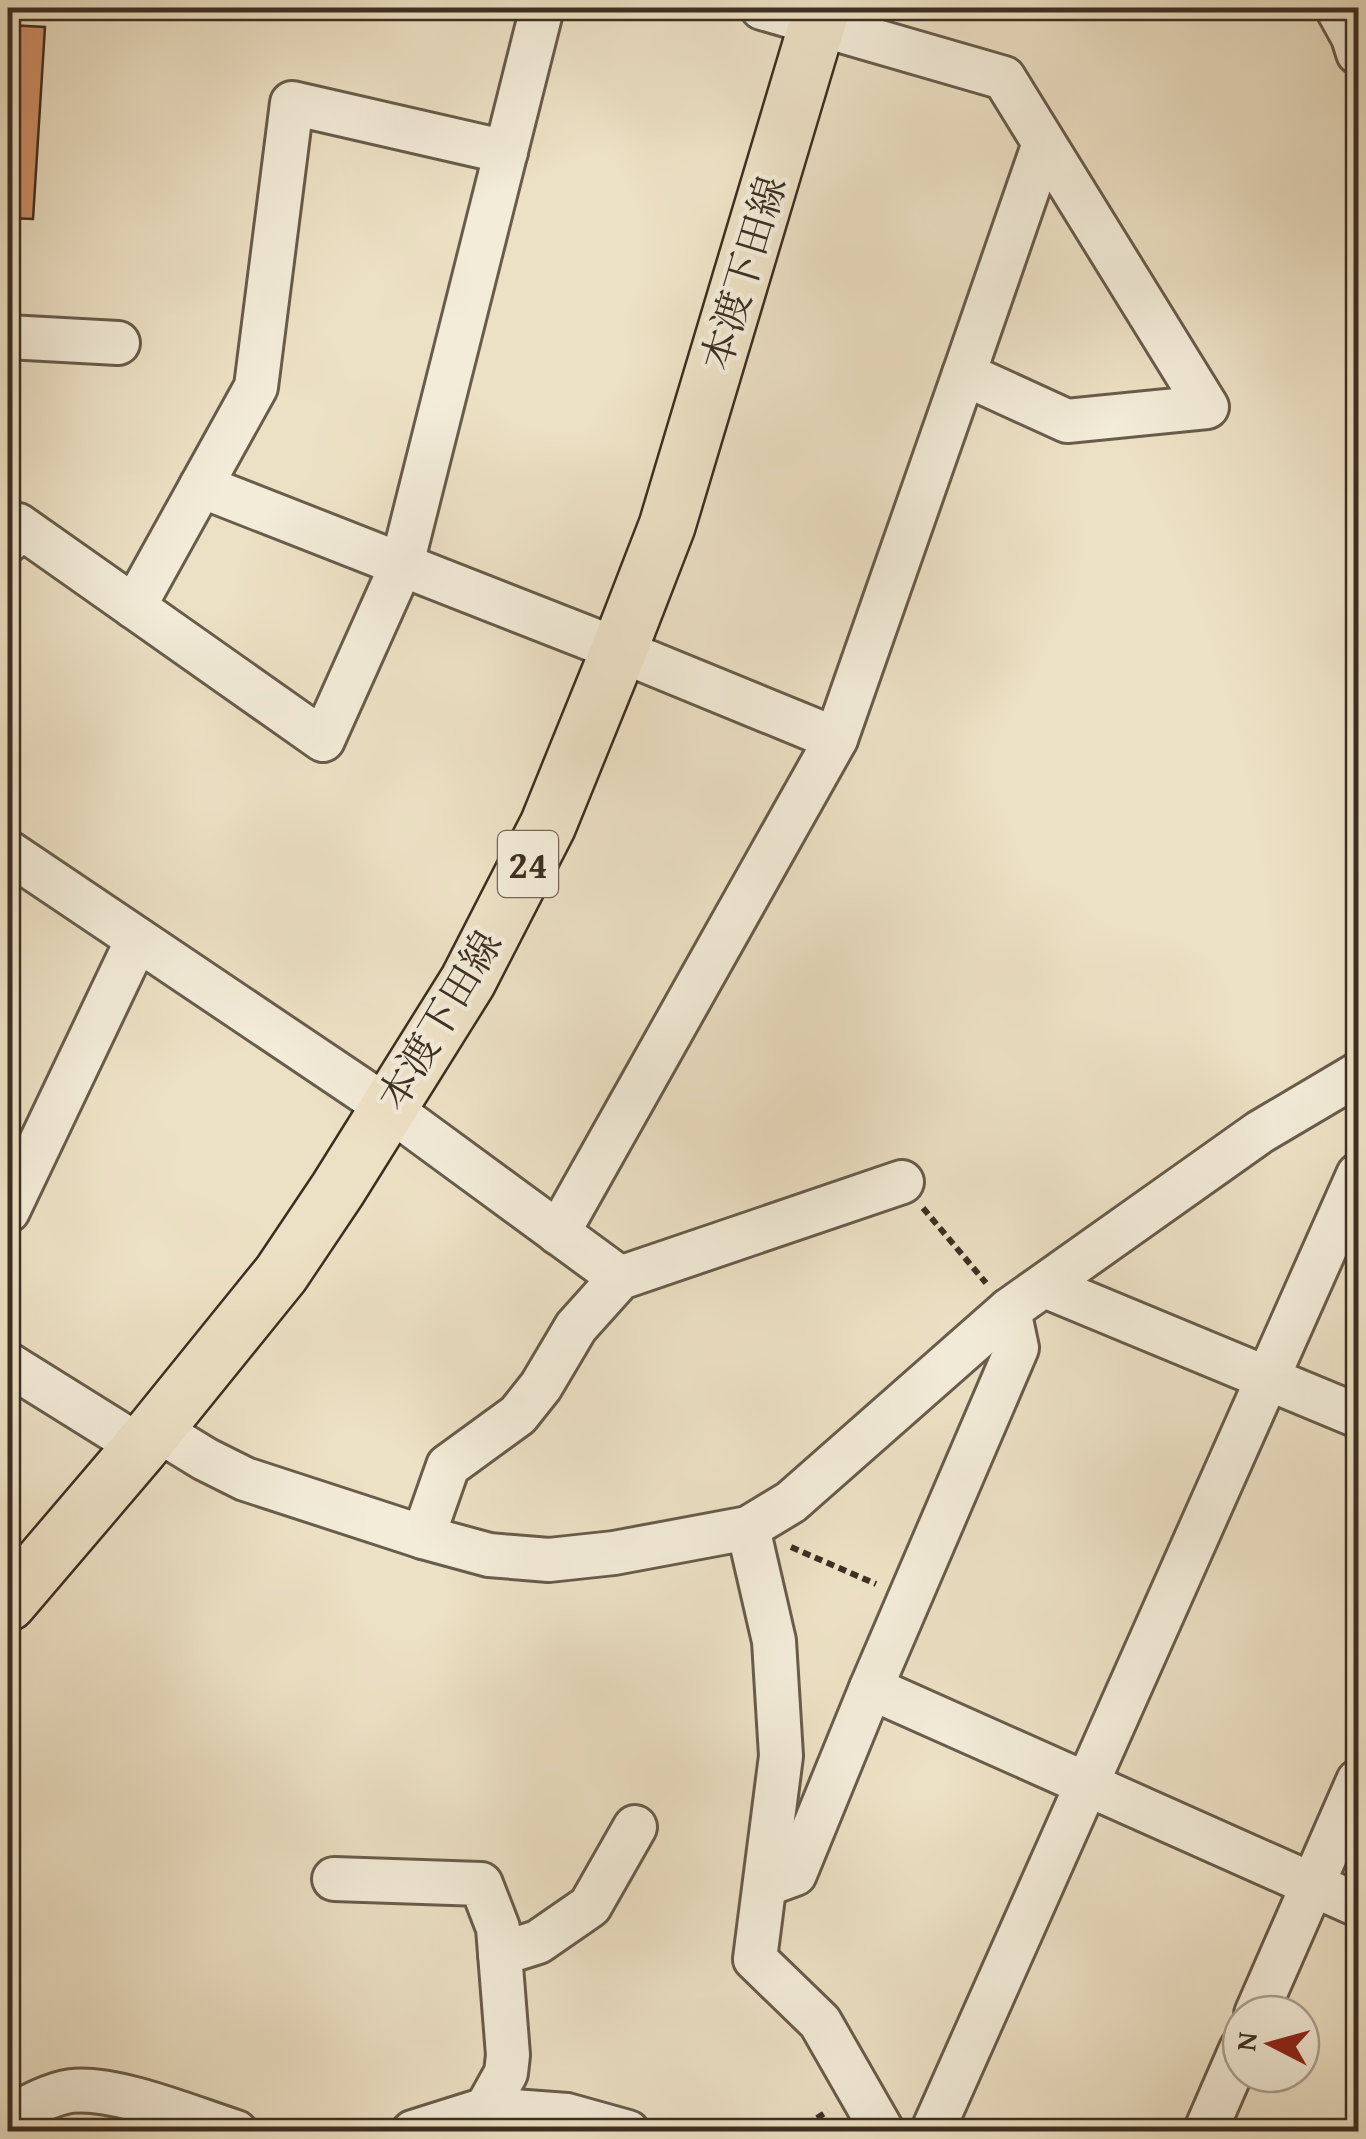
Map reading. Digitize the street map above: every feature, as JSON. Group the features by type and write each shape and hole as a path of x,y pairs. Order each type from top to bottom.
{"main road":[{"name":"本渡下田線","path":"8,1603 280,1274 338,1189 468,980 548,825 666,526 820,16"}],"street":[{"path":"8,542 18,525 323,740 402,564 542,8"},
{"path":"762,8 820,16 1004,78 1207,406 1067,421 964,374"},
{"path":"134,607 256,387 292,103 506,152"},
{"path":"558,1232 836,739 1044,144"},
{"path":"8,336 118,343"},
{"path":"201,486 836,739"},
{"path":"8,852 387,1107 620,1278"},
{"path":"8,1212 138,940"},
{"path":"8,1364 148,1438 206,1459 245,1479 489,1556 549,1560 614,1553 748,1528 791,1502 1010,1310 1260,1132 1358,1074"},
{"path":"932,2132 1358,1175"},
{"path":"423,1537 448,1466 518,1415 541,1386 576,1327 620,1278 902,1182"},
{"path":"1045,1286 1358,1416"},
{"path":"765,1885 795,1874 870,1688 1018,1348 1010,1310"},
{"path":"748,1528 774,1641 782,1756 755,1959 820,2022 883,2132"},
{"path":"870,1688 1358,1905"},
{"path":"1265,1994 1358,1780"},
{"path":"500,1954 538,1942 590,1906 634,1827"},
{"path":"334,1879 482,1884 498,1928 508,2055 506,2073 486,2109"},
{"path":"8,2118 70,2091 113,2093 236,2132"},
{"path":"1205,2132 1221,2094"},
{"path":"413,2132 486,2109 567,2115 628,2132"}],"path":[{"path":"902,1182 1010,1310"},
{"path":"748,1528 909,1598"}],"building":[{"path":"8,25 45,27 33,219 8,218"}]}
